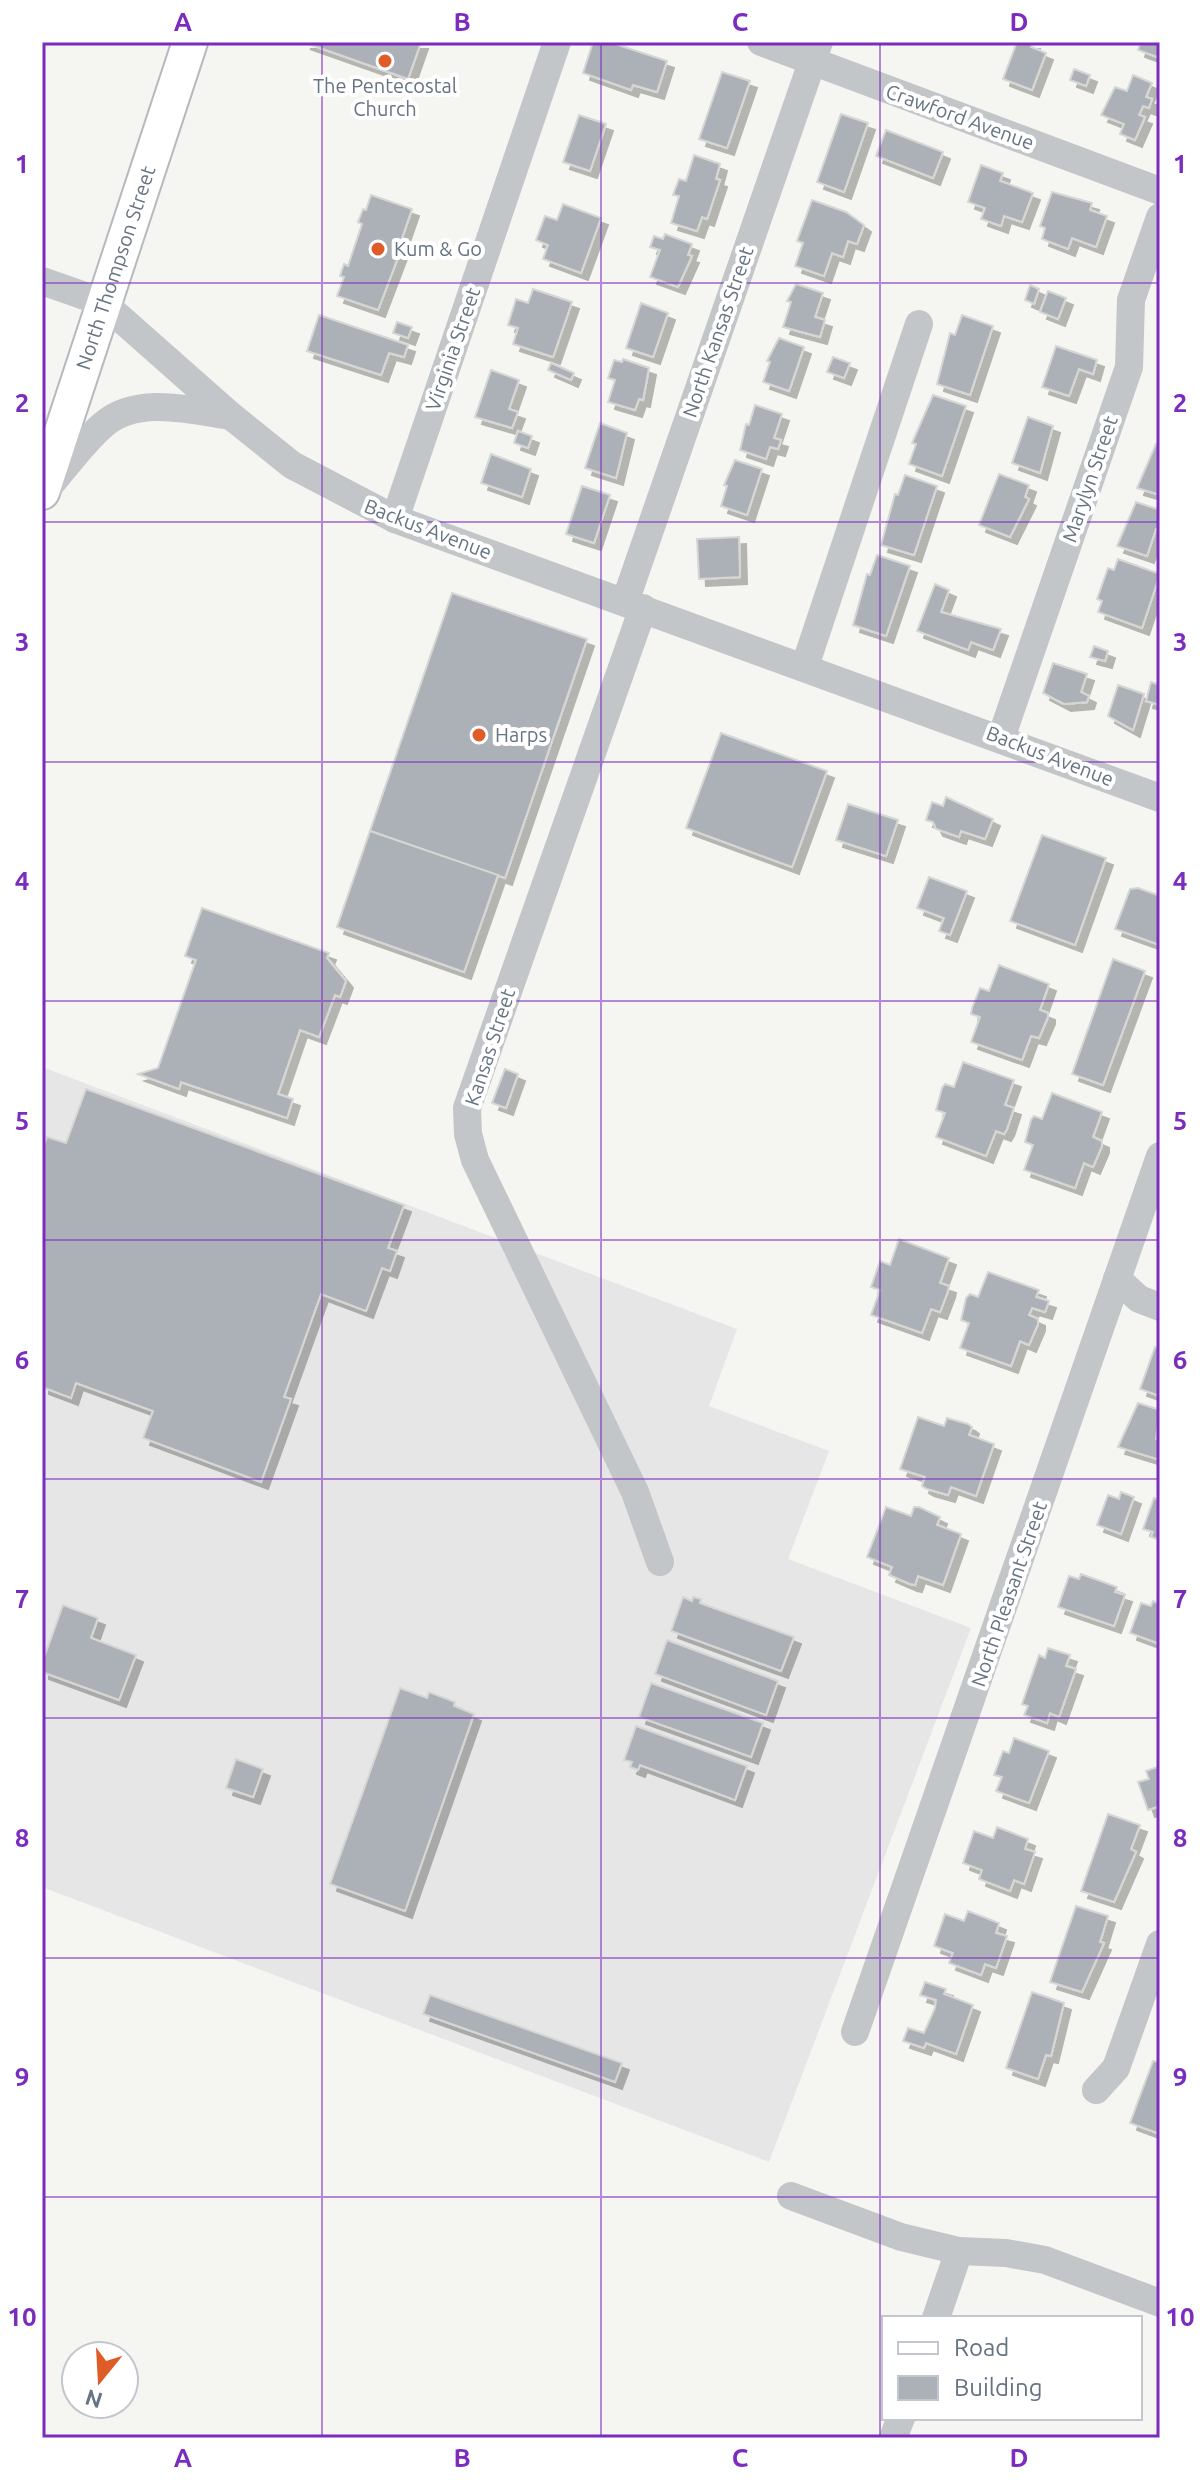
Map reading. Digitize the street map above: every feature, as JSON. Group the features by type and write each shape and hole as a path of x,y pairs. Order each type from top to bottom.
{"main road":[{"name":"North Thompson Street","path":"42,493 102,302 190,42"}],"street":[{"name":"Virginia Street","path":"395,519 557,42"},
{"name":"Crawford Avenue","path":"761,42 815,52 1160,191"},
{"name":"North Kansas Street","path":"634,605 815,52"},
{"name":"Marylyn Street","path":"1001,738 1129,367 1131,300 1160,217"},
{"path":"42,281 102,302"},
{"name":"Backus Avenue","path":"102,302 231,416 292,465 395,519 1160,798"},
{"path":"805,666 919,324"},
{"path":"42,493 105,423 131,411 175,408 231,416"},
{"name":"Kansas Street","path":"634,605 467,1108 468,1134 475,1160 635,1492 660,1562"},
{"name":"North Pleasant Street","path":"855,2032 1160,1156"},
{"path":"1117,1279 1139,1299 1160,1307"},
{"path":"1096,2090 1116,2068 1160,1944"},
{"path":"791,2196 901,2237 959,2251 1006,2253 1045,2260 1160,2303"},
{"path":"937,2316 959,2251"}],"shaded area":[{"path":"42,1067 737,1329 709,1406 829,1451 788,1559 971,1628 769,2162 42,1887"}],"building":[{"name":"The Pentecostal Church","path":"303,42 421,42 408,79"},
{"path":"593,42 609,42 667,61 657,92 633,85 631,90 583,73"},
{"path":"1017,42 1033,42 1031,47 1046,53 1032,90 1003,79"},
{"path":"1141,42 1160,42 1160,58 1138,50"},
{"path":"1074,69 1090,75 1086,86 1070,80"},
{"path":"722,72 750,81 727,148 699,139"},
{"path":"1133,75 1152,83 1146,97 1152,99 1149,108 1143,106 1139,115 1145,117 1135,140 1120,134 1124,124 1101,115 1115,87 1127,91"},
{"path":"841,114 868,123 844,192 817,182"},
{"path":"579,115 606,124 590,171 563,162"},
{"path":"886,130 943,152 933,178 876,156"},
{"path":"694,155 720,164 716,179 720,180 707,219 702,217 697,231 671,223 679,196 673,195 679,179 686,181"},
{"path":"981,165 1003,173 1000,181 1033,193 1022,222 1004,216 1001,226 981,219 985,208 968,202"},
{"path":"1052,192 1092,203 1090,210 1107,216 1096,247 1072,238 1068,249 1042,239 1045,228 1040,226"},
{"name":"Kum & Go","path":"371,195 412,209 402,238 405,239 378,310 337,296 344,277 340,276 344,264 348,266 362,224 358,222"},
{"path":"812,200 846,212 864,225 857,244 848,241 843,257 832,253 824,276 795,266 803,243 797,241"},
{"path":"563,204 601,218 581,273 543,259 548,245 536,240 545,216 557,220"},
{"path":"665,234 692,244 688,255 692,256 678,287 650,277 660,250 650,247 654,236 663,239"},
{"path":"796,284 823,293 815,317 825,320 820,337 783,327 791,302 787,301"},
{"path":"1030,285 1039,289 1034,304 1025,300"},
{"path":"533,289 572,302 553,357 513,344 518,328 508,325 516,299 528,303"},
{"path":"1048,291 1066,298 1058,319 1040,312"},
{"path":"641,303 668,313 653,357 626,348"},
{"path":"319,315 408,345 404,357 389,353 381,375 307,351"},
{"path":"962,315 993,326 970,395 937,384 950,333 955,335"},
{"path":"397,322 412,327 408,338 393,333"},
{"path":"779,338 804,347 789,391 763,382 770,362 767,361"},
{"path":"1056,346 1097,360 1093,374 1079,369 1069,396 1042,387"},
{"path":"833,357 850,363 844,378 827,372"},
{"path":"623,359 649,368 643,400 639,399 635,410 608,402 615,380 608,378 614,360 622,362"},
{"path":"551,363 574,373 571,380 548,370"},
{"path":"491,370 519,380 509,409 518,412 512,428 475,417"},
{"path":"933,395 966,406 942,476 909,464 916,444 912,443"},
{"path":"755,405 782,414 774,438 781,440 778,449 770,447 766,459 740,450 746,424 749,425"},
{"path":"1028,417 1053,426 1040,473 1012,463"},
{"path":"600,423 627,433 616,478 585,468"},
{"path":"518,431 532,436 528,448 514,443"},
{"path":"1156,444 1160,445 1160,495 1137,488"},
{"path":"491,454 531,469 522,497 481,483"},
{"path":"735,460 762,469 747,515 721,506 727,486 724,485"},
{"path":"999,474 1029,485 1025,497 1029,499 1010,537 979,525"},
{"path":"905,475 937,486 914,555 881,545 895,494 898,495"},
{"path":"582,486 610,495 594,543 566,534"},
{"path":"1136,502 1160,510 1160,531 1156,529 1147,556 1117,546"},
{"path":"739,537 740,577 699,579 697,539"},
{"path":"877,555 910,566 886,636 853,625 867,574 870,575"},
{"path":"1118,559 1160,574 1142,628 1098,612 1102,601 1097,599 1108,568 1114,570"},
{"path":"935,584 949,590 941,612 1001,629 993,650 971,642 968,650 917,631"},
{"name":"Harps","path":"452,593 587,639 505,878 370,831"},
{"path":"1094,646 1108,651 1105,661 1090,657"},
{"path":"1053,663 1087,674 1081,692 1089,696 1087,702 1064,704 1043,693"},
{"path":"1151,682 1160,685 1160,705 1146,701"},
{"path":"1118,685 1144,694 1133,730 1108,716"},
{"path":"721,733 827,771 792,867 686,828"},
{"path":"946,797 993,819 985,839 961,831 959,837 936,829 933,822 926,820 932,802 943,806"},
{"path":"848,804 898,820 886,856 836,840"},
{"path":"370,831 498,875 464,972 337,927"},
{"path":"1042,835 1106,858 1075,945 1010,921"},
{"path":"929,877 967,891 950,935 939,931 944,918 917,908"},
{"path":"1138,888 1160,896 1160,945 1115,929 1130,889"},
{"path":"202,908 329,953 327,958 346,981 340,997 335,995 319,1037 300,1030 278,1094 293,1099 287,1118 181,1082 179,1089 138,1074 158,1068 196,960 185,956"},
{"path":"1113,959 1145,971 1103,1085 1072,1074"},
{"path":"999,965 1049,984 1040,1010 1048,1013 1048,1017 1039,1038 1031,1036 1022,1060 971,1042 980,1017 971,1014 972,1008 980,988 989,991"},
{"path":"963,1062 1014,1080 1005,1105 1014,1108 1007,1129 1004,1134 996,1131 986,1156 936,1137 945,1113 936,1110 942,1088 945,1084 954,1087"},
{"path":"505,1069 518,1074 506,1108 492,1103"},
{"path":"86,1089 404,1205 388,1248 397,1251 390,1271 382,1268 366,1311 321,1294 284,1397 291,1399 261,1482 143,1438 153,1411 76,1383 71,1398 42,1387 42,1151 47,1137 66,1143"},
{"path":"1052,1093 1102,1112 1093,1137 1102,1141 1102,1146 1093,1167 1084,1163 1075,1188 1024,1170 1033,1145 1025,1142 1031,1120 1034,1116 1042,1119"},
{"path":"899,1239 949,1258 940,1283 949,1286 948,1291 940,1312 931,1309 922,1333 871,1315 880,1290 871,1287 880,1261 890,1265"},
{"path":"988,1272 1039,1290 1036,1297 1049,1301 1045,1312 1032,1308 1029,1315 1038,1319 1038,1324 1029,1345 1020,1341 1011,1366 960,1348 969,1323 961,1320 966,1298 970,1294 978,1297"},
{"path":"1155,1347 1160,1349 1160,1396 1140,1389"},
{"path":"1138,1403 1160,1410 1156,1439 1160,1440 1160,1460 1118,1447"},
{"path":"918,1417 944,1426 947,1418 968,1424 972,1427 969,1435 994,1444 976,1496 951,1487 948,1495 927,1489 922,1486 925,1477 900,1469"},
{"path":"1121,1492 1134,1497 1121,1534 1097,1525 1108,1495 1119,1499"},
{"path":"1154,1498 1160,1500 1160,1540 1151,1537 1153,1532 1143,1529"},
{"path":"886,1507 911,1516 914,1507 919,1507 940,1517 937,1525 961,1534 943,1585 918,1576 915,1585 910,1584 889,1575 892,1567 867,1557"},
{"path":"1081,1574 1117,1587 1115,1592 1125,1595 1114,1626 1058,1607 1069,1576 1079,1579"},
{"path":"683,1597 692,1601 693,1597 701,1599 700,1603 794,1637 781,1671 671,1631"},
{"path":"1153,1601 1160,1604 1160,1644 1130,1633 1141,1603 1151,1606"},
{"path":"63,1605 98,1618 91,1638 136,1655 119,1700 42,1672 42,1654 45,1655"},
{"path":"667,1640 778,1681 766,1715 655,1674"},
{"path":"1048,1648 1070,1655 1066,1666 1076,1669 1059,1717 1050,1713 1047,1723 1024,1715 1028,1706 1022,1704 1039,1655 1045,1658"},
{"path":"651,1683 763,1723 751,1757 639,1717"},
{"path":"400,1688 427,1698 429,1692 455,1702 454,1706 474,1714 405,1911 330,1884"},
{"path":"636,1726 747,1766 735,1800 640,1765 638,1770 630,1767 632,1762 624,1760"},
{"path":"1014,1738 1049,1751 1029,1803 996,1791 1002,1777 994,1775 1003,1751 1009,1753"},
{"path":"236,1759 263,1769 253,1797 226,1788"},
{"path":"1160,1766 1160,1806 1148,1810 1138,1782 1149,1779 1146,1771"},
{"path":"1108,1814 1140,1825 1131,1849 1136,1852 1114,1902 1081,1891"},
{"path":"997,1827 1028,1839 1025,1849 1035,1852 1024,1884 1014,1880 1010,1891 979,1879 982,1870 963,1863 974,1831 993,1838"},
{"path":"1076,1906 1108,1916 1100,1942 1104,1943 1082,1992 1050,1982"},
{"path":"968,1911 999,1923 996,1933 1007,1936 996,1968 985,1964 981,1975 949,1963 953,1953 934,1946 945,1914 964,1921"},
{"path":"925,1982 946,1989 944,1994 973,2005 956,2054 926,2043 924,2048 903,2041 908,2028 924,2033 935,2008 936,2000 920,1995"},
{"path":"1032,1992 1064,2003 1051,2056 1046,2055 1038,2079 1006,2068"},
{"path":"430,1995 622,2063 615,2082 423,2014"},
{"path":"1153,2061 1160,2062 1160,2134 1130,2123"}],"place":[{"name":"The Pentecostal Church","path":"385,61"},
{"name":"Kum & Go","path":"378,249"},
{"name":"Harps","path":"479,735"}]}
